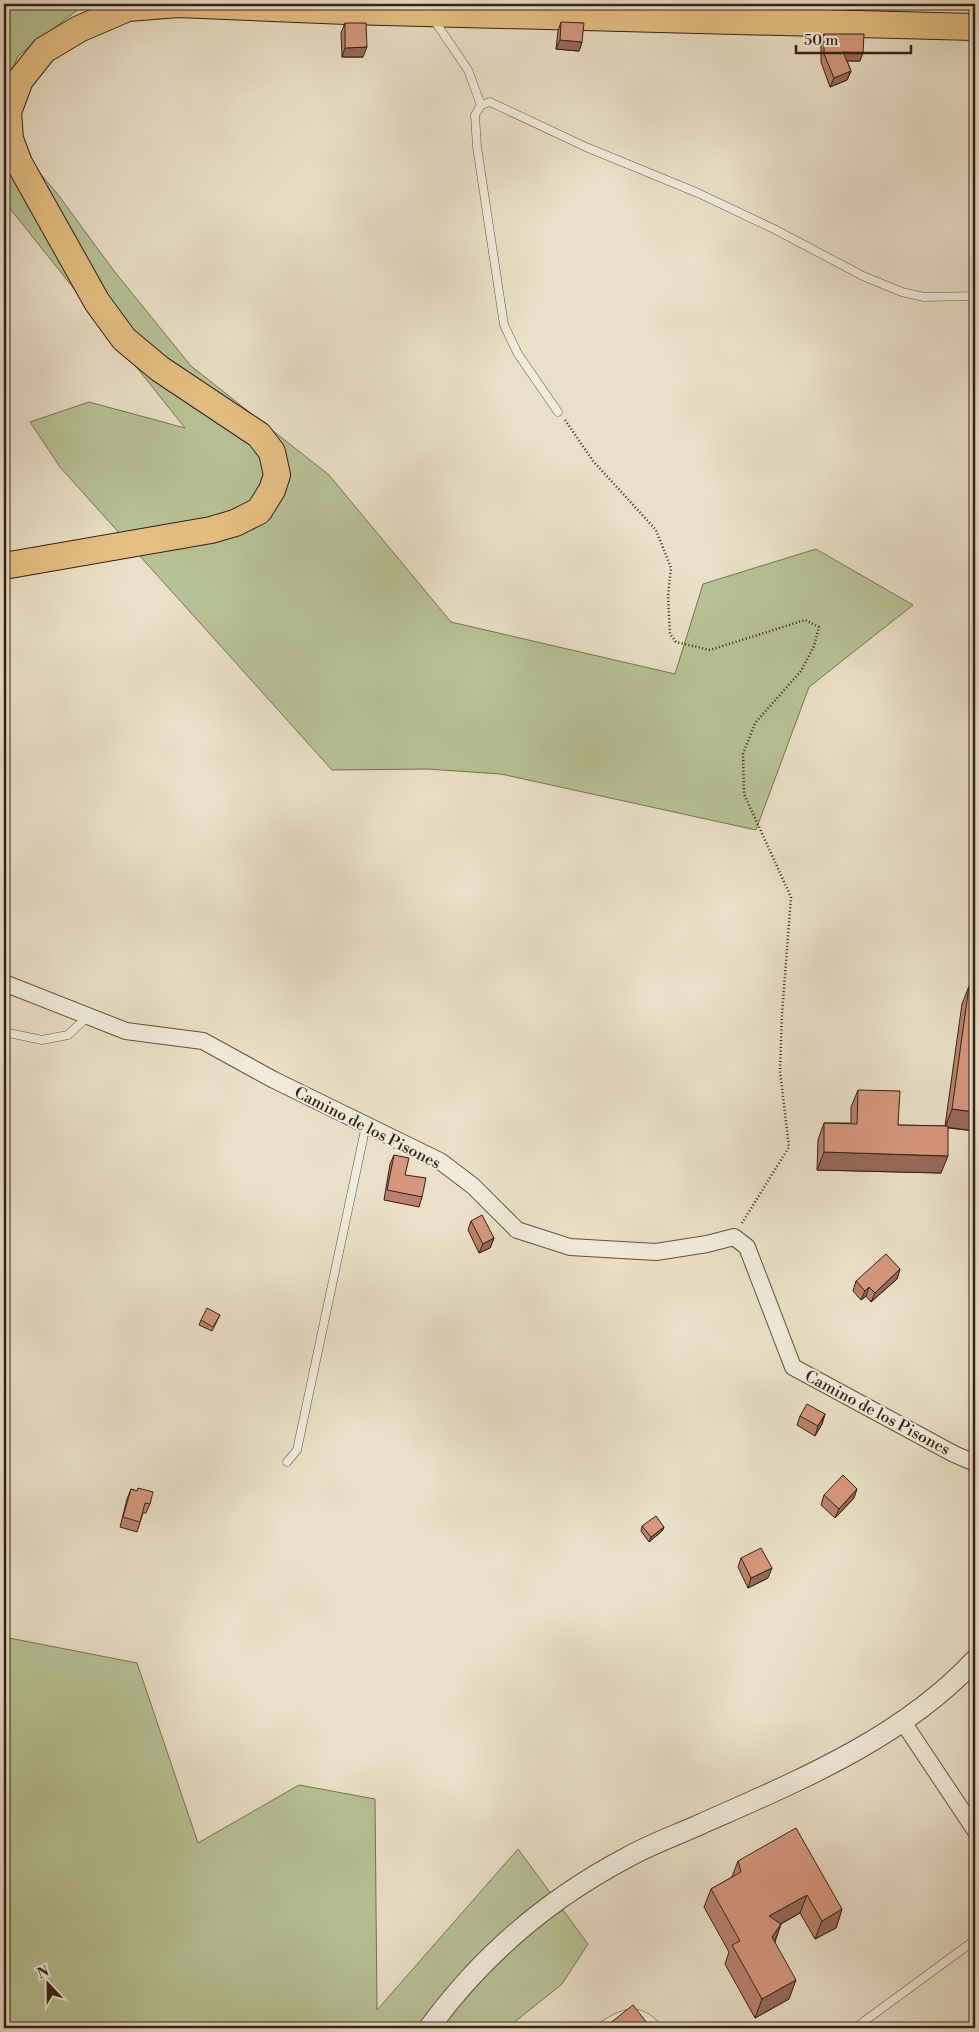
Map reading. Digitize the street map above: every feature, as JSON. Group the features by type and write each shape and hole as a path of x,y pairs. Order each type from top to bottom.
{"highway":[{"path":"4,566 211,530 235,523 258,511 272,490 277,475 272,452 259,435 160,369 124,339 97,302 19,164 10,139 8,112 20,80 44,50 78,29 128,8 178,4 429,13 545,10 975,26"}],"street":[{"name":"Camino de los Pisones","path":"4,983 126,1030 203,1041 274,1080 440,1161 473,1186 517,1230 570,1247 656,1252 734,1238 747,1247 793,1367 954,1454 975,1463"},
{"path":"429,2028 448,2002 494,1952 545,1907 628,1856 782,1789 848,1756 903,1722 962,1675 975,1660"},
{"path":"903,1722 975,1830"}],"lane":[{"path":"429,13 468,70 481,105"},
{"path":"558,412 518,354 504,325 477,147 475,115 481,105 490,102 586,147 698,193 774,229 863,276 902,292 924,297 975,296"},
{"path":"4,1032 42,1040 68,1035 88,1016"},
{"path":"287,1462 297,1450 366,1125"},
{"path":"855,2028 975,1940"},
{"path":"599,2028 619,2016 636,2013 649,2019 658,2028"}],"path":[{"path":"558,412 593,461 656,530 671,568 668,596 670,634 676,642 710,650 804,620 819,627 814,646 802,672 754,723 743,754 744,794 791,897 782,1014 780,1071 789,1147 734,1238"}],"green space":[{"path":"4,4 85,4 18,56 4,89"},
{"path":"4,130 59,196 114,271 191,366 329,475 451,622 675,674 703,584 816,549 913,605 809,687 756,830 501,774 427,769 332,770 60,467 30,422 89,402 185,428 4,201"},
{"path":"4,1637 137,1663 198,1843 299,1785 375,1799 377,2010 518,1849 588,1944 562,1984 507,2028 4,2028"}],"building":[{"path":"561,22 584,23 582,42 560,40"},
{"path":"345,23 366,23 367,47 345,48"},
{"path":"824,34 864,34 863,53 843,52 851,71 834,78 824,54"},
{"path":"969,986 975,986 975,1112 952,1109"},
{"path":"858,1090 900,1091 898,1125 948,1126 948,1156 824,1152 824,1123 857,1124"},
{"path":"394,1155 409,1158 405,1175 426,1178 422,1197 387,1190"},
{"path":"482,1215 494,1238 483,1244 471,1221"},
{"path":"886,1254 900,1269 875,1293 869,1287 865,1291 856,1281"},
{"path":"207,1308 220,1315 213,1327 201,1320"},
{"path":"807,1404 825,1414 818,1426 800,1416"},
{"path":"843,1475 857,1489 839,1509 824,1495"},
{"path":"138,1488 153,1492 150,1504 145,1503 140,1522 123,1517 131,1489 137,1491"},
{"path":"656,1516 664,1527 651,1537 642,1526"},
{"path":"761,1548 772,1568 751,1578 741,1558"},
{"path":"796,1828 842,1909 822,1921 807,1895 769,1916 781,1924 772,1937 796,1980 762,1999 732,1945 740,1941 711,1889 741,1872 738,1861"},
{"path":"633,2005 651,2028 604,2028"}]}
